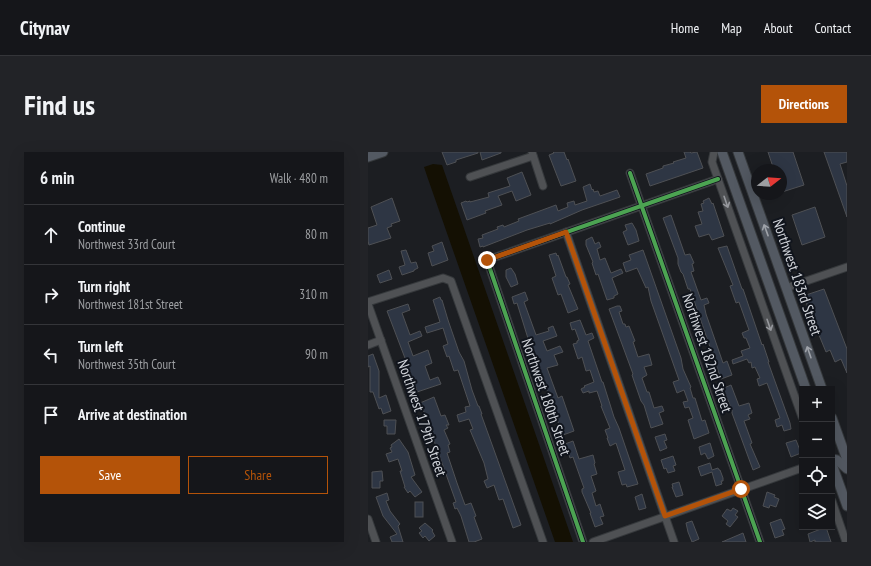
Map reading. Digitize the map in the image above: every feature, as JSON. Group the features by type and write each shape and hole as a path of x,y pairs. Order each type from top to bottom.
{"main road":[{"path":"368,157 383,152"},
{"name":"Northwest 183rd Street","path":"722,152 805,386"},
{"name":"Northwest 183rd Street","path":"738,152 821,386"},
{"path":"765,274 775,283 786,288"},
{"path":"833,422 847,460"},
{"path":"835,460 847,469"},
{"path":"835,472 847,506"}],"street":[{"path":"714,152 712,162 799,408"},
{"path":"470,177 532,154 543,186"},
{"name":"Northwest 182nd Street","path":"630,173 760,542"},
{"path":"674,542 566,232 718,179"},
{"name":"Northwest 180th Street","path":"566,232 487,260 583,542"},
{"path":"786,288 847,267"},
{"path":"368,303 443,278 451,281 543,542"},
{"name":"Northwest 179th Street","path":"368,303 452,542"},
{"path":"368,345 381,340"},
{"path":"593,542 799,469"},
{"path":"835,510 846,542"},
{"path":"368,520 373,541"}],"shaded area":[{"path":"433,164 442,165 573,542 555,542 424,167"}],"building":[{"path":"442,152 478,153 456,160 456,162 447,165"},
{"path":"480,152 501,152 501,153 482,160"},
{"path":"553,152 564,152 576,181 561,186 549,155 554,153"},
{"path":"684,152 697,152 703,168 650,186 646,174 686,158"},
{"path":"768,152 793,152 804,185 787,190 787,164 772,164"},
{"path":"824,152 847,152 847,162 840,164 847,186 847,217"},
{"path":"522,172 531,195 516,201 512,191 498,196 502,205 467,220 461,203 489,197 488,193 510,186 507,178"},
{"path":"590,184 592,190 593,189 594,192 598,191 600,196 617,190 620,197 582,210 550,224 527,230 480,247 478,239 483,238 482,235 498,229 497,227 503,225 504,227 519,221 518,219 556,205 558,211 568,207 567,203 574,201 575,205 587,201 583,187"},
{"path":"392,198 400,221 391,224 392,226 387,228 391,238 369,245 368,228 377,225 371,207"},
{"path":"709,198 712,204 713,203 724,236 712,240 709,234 699,237 695,226 702,224 698,212 703,211 701,204"},
{"path":"815,207 825,237 802,245 792,215"},
{"path":"671,215 685,255 690,254 694,263 692,264 694,271 691,272 701,300 707,298 709,303 704,305 706,314 723,363 727,361 732,375 721,379 690,289 688,289 678,264 678,258 663,218"},
{"path":"632,223 639,241 628,245 623,232 627,230 625,225"},
{"path":"592,237 595,244 599,242 601,247 597,249 600,260 605,258 611,273 621,269 623,273 612,278 618,294 614,296 614,298 607,300 598,274 596,275 593,262 586,245 586,240"},
{"path":"442,242 448,260 432,266 428,253 434,251 432,246"},
{"path":"727,246 762,345 763,344 791,429 784,431 782,425 777,427 775,420 780,418 767,383 759,386 757,379 760,378 755,367 752,368 751,362 749,363 747,359 733,364 732,360 743,356 741,351 750,348 742,333 749,330 739,302 736,303 730,286 733,285 718,248"},
{"path":"406,250 411,263 416,262 418,268 402,275 399,267 405,265 401,251"},
{"path":"643,250 681,358 683,369 691,387 693,398 695,398 702,421 705,420 709,433 694,439 688,420 693,418 689,407 685,408 683,402 688,401 684,390 677,393 673,382 679,380 651,301 648,287 646,288 637,268 626,272 623,263 631,260 629,255"},
{"path":"556,253 570,284 568,285 578,309 568,313 561,294 558,295 552,278 556,276 549,255"},
{"path":"511,268 515,274 518,284 511,287 506,277 506,270"},
{"path":"389,270 392,279 380,283 377,275"},
{"path":"824,289 847,349 847,373 841,359 835,362 830,350 826,352 807,306 806,295"},
{"path":"525,292 528,300 524,302 536,335 549,331 548,328 553,326 557,336 543,341 547,351 560,346 563,352 554,355 558,365 547,368 558,398 562,396 574,431 563,435 535,361 517,303 514,304 512,297"},
{"path":"440,297 521,525 513,528 503,499 499,500 494,485 487,488 484,481 488,479 484,463 470,430 473,429 469,419 459,422 457,415 466,412 465,407 470,406 458,370 454,371 449,356 447,357 443,346 448,344 443,328 427,333 425,327 440,322 433,300"},
{"path":"408,304 410,310 402,313 410,335 420,331 422,336 408,342 413,356 428,350 432,363 425,366 430,380 438,377 441,384 417,392 416,387 414,388 411,381 413,381 408,366 387,311"},
{"path":"620,306 622,311 619,312 623,324 625,324 626,327 629,326 635,341 633,342 638,357 649,354 652,365 644,367 647,375 642,378 647,392 649,392 654,408 662,406 664,411 659,413 663,424 651,428 609,309"},
{"path":"580,320 586,335 592,333 594,338 588,341 638,484 627,487 626,484 622,485 618,472 625,470 616,443 610,446 607,438 605,430 610,428 597,391 583,393 581,389 585,387 584,386 594,382 590,370 586,371 582,357 578,359 573,344 577,343 579,340 575,329 572,330 570,323"},
{"path":"373,354 379,371 379,398 386,395 391,411 383,414 381,408 379,409 373,392 370,392 370,366 368,367 368,356"},
{"path":"731,385 739,406 749,403 752,413 748,415 750,419 744,421 752,443 750,444 760,467 753,470 724,391 724,388"},
{"path":"434,397 441,416 445,415 449,425 446,425 448,428 444,430 450,444 448,445 450,452 447,453 457,483 465,505 471,503 476,516 474,517 482,539 474,542 469,542 461,516 457,508 455,509 453,503 456,502 428,421 420,403"},
{"path":"384,420 396,420 395,434 387,434 387,426 384,426"},
{"path":"665,434 667,440 664,441 667,448 660,451 655,437"},
{"path":"399,439 408,452 415,475 411,477 422,492 415,497 410,491 408,493 404,487 400,471 402,471 398,459 389,462 386,454 392,452 390,448 392,447 391,445"},
{"path":"796,440 799,448 799,454 791,457 786,443"},
{"path":"573,441 579,459 593,455 597,474 591,476 596,491 592,493 596,506 600,504 604,516 600,517 603,524 595,527 582,492 582,489 584,488 573,457 570,458 565,444"},
{"path":"710,443 714,456 708,459 705,453 701,455 699,447"},
{"path":"673,456 676,465 673,466 675,471 668,473 666,468 664,469 661,460"},
{"path":"710,463 712,470 718,468 720,470 723,478 723,481 721,481 722,484 716,486 712,472 701,476 698,467"},
{"path":"382,471 383,481 380,481 380,488 372,488 372,472"},
{"path":"679,482 683,495 676,497 672,484"},
{"path":"767,492 775,495 774,497 779,499 776,507 770,505 769,508 763,506"},
{"path":"387,493 389,500 386,501 390,511 400,524 398,526 403,542 392,542 390,537 397,534 383,516 376,497"},
{"path":"642,494 646,508 639,510 635,497"},
{"path":"415,502 423,502 423,517 415,517"},
{"path":"733,508 738,511 735,515 738,517 730,527 726,524 728,521 722,516 727,509 731,511"},
{"path":"781,519 785,529 782,530 784,535 775,538 770,523"},
{"path":"692,521 699,539 692,542 686,523"},
{"path":"425,523 433,530 432,531 435,536 429,541 425,536 423,538 419,533 422,531 419,528"},
{"path":"818,530 827,530 831,542 815,542 815,540 810,542 808,534"},
{"path":"743,533 746,542 722,542"}],"cycle path":[{"path":"630,173 760,542"},
{"path":"583,542 487,260 718,179"}],"route":[{"path":"487,260 566,232 665,516 741,489"}]}
